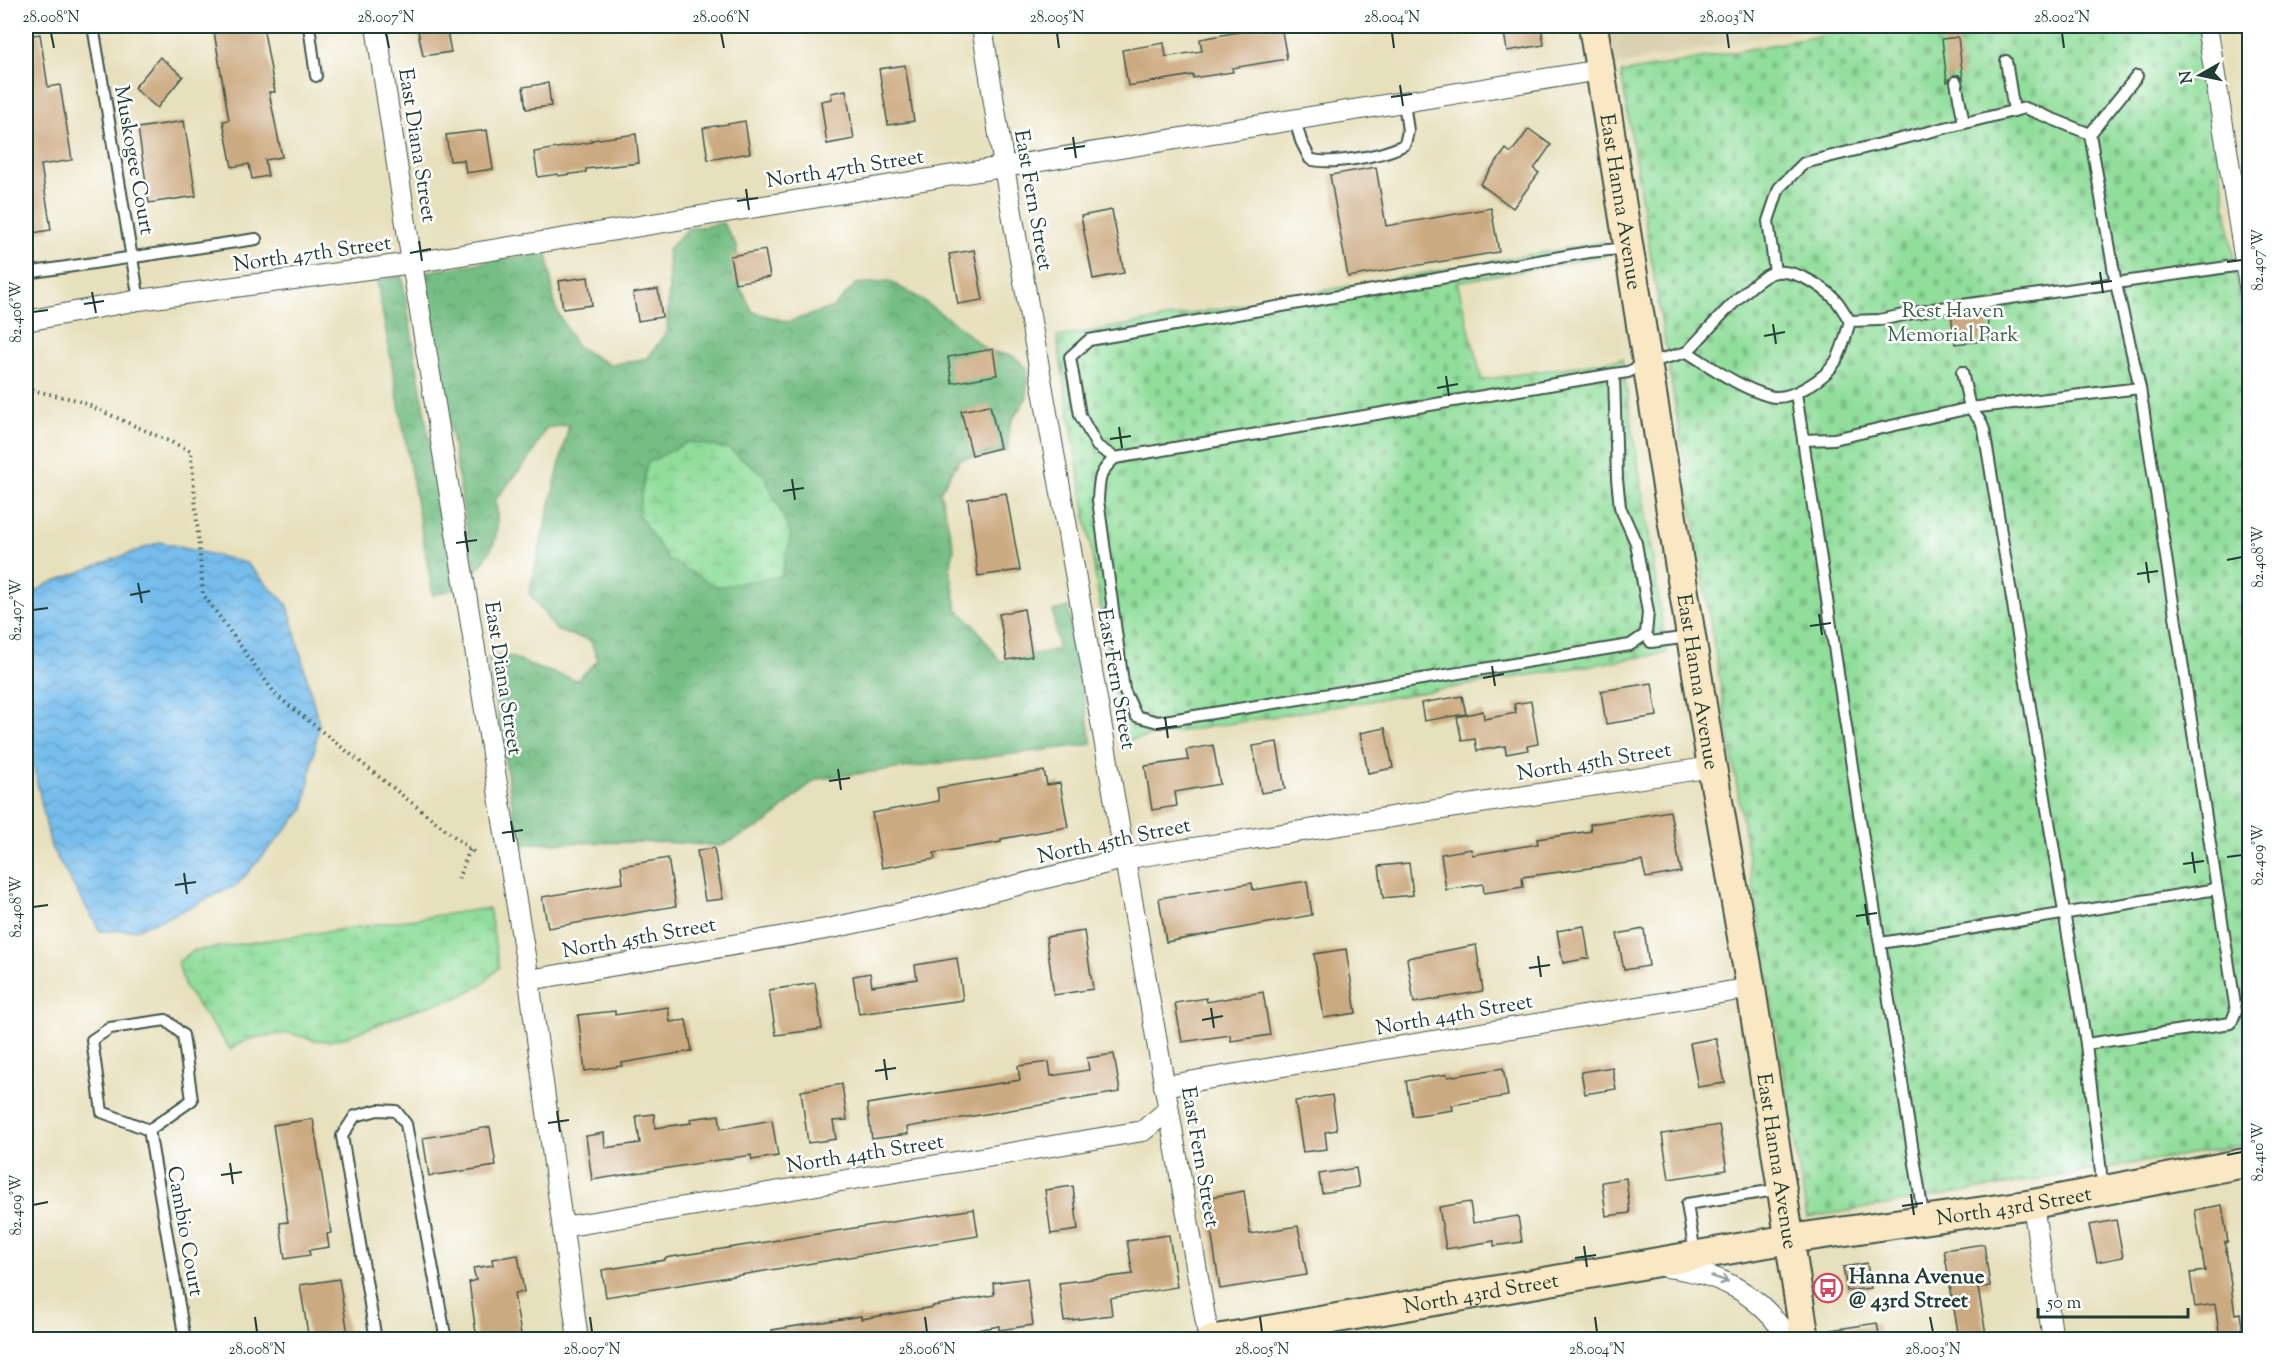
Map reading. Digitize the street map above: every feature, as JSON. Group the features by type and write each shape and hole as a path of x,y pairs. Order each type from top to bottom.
{"street":[{"name":"East Diana Street","path":"376,26 412,263 529,980 578,1340"},
{"name":"East Fern Street","path":"982,26 1004,167 1123,859 1210,1340"},
{"name":"East Hanna Avenue","path":"1593,26 1712,767 1751,988 1805,1340"},
{"path":"2207,26 2250,292"},
{"name":"North 47th Street","path":"26,321 140,300 412,263 1600,70"},
{"name":"North 45th Street","path":"529,980 832,927 1123,859 1712,767"},
{"name":"North 44th Street","path":"1164,1086 1751,988"},
{"name":"North 44th Street","path":"563,1227 1143,1131 1168,1110"},
{"name":"North 43rd Street","path":"1210,1340 1791,1239 2033,1204 2250,1162"},
{"path":"2033,1204 2053,1340"},
{"path":"1642,1265 1692,1270 1732,1283 1758,1303 1789,1340"}],"lane":[{"name":"Muskogee Court","path":"93,26 140,300"},
{"path":"309,26 316,76"},
{"path":"2006,61 2014,111"},
{"path":"2086,1044 2231,1023 2236,1011 2140,388 2116,284 2090,134 2137,76"},
{"path":"1956,82 1964,123"},
{"path":"1295,120 1301,141 1310,159 1324,162 1377,154 1405,144 1408,131 1404,102"},
{"path":"1775,272 1768,221 1779,188 1804,164 2025,108 2090,134"},
{"path":"26,273 256,238"},
{"path":"1115,458 1097,446 1080,415 1070,357 1089,340 1589,252 1629,248"},
{"path":"1850,321 1880,320 1934,309 2247,264"},
{"path":"1646,634 1630,645 1158,722 1136,716 1124,690 1098,500 1099,478 1105,467 1115,458 1628,372 1647,363 1687,352 1752,286 1775,272 1795,274 1815,285 1834,298 1850,321"},
{"path":"1687,352 1745,386 1772,397 1796,393 1819,379 1835,363 1850,321"},
{"path":"1962,372 1970,408 1984,430 2086,1044 2103,1190"},
{"path":"1614,374 1620,507 1636,543 1648,612 1646,634 1651,642 1691,637"},
{"path":"1803,440 1834,439 1970,408 2140,388"},
{"path":"1796,393 1924,1220"},
{"path":"1881,943 2217,889"},
{"path":"166,1020 183,1035 192,1100 149,1130 102,1112 92,1040 110,1028 166,1020"},
{"path":"376,1340 342,1136 355,1116 378,1110 396,1111 406,1124 446,1340"},
{"name":"Cambio Court","path":"149,1130 185,1340"},
{"path":"1696,1256 1687,1204 1783,1189"}],"path":[{"path":"26,388 77,400 191,451 203,594 276,695 472,851 458,879"}],"shaded area":[{"path":"1605,26 1820,26 1620,64 1612,70"}],"green space":[{"name":"Rest Haven Memorial Park","path":"1873,26 2199,26 2249,362 2249,1144 1807,1218 1621,73"},
{"path":"723,223 737,247 739,285 753,312 788,322 834,307 856,284 889,281 919,298 988,351 1013,356 1027,368 1027,397 1010,424 1007,451 960,459 940,491 954,549 950,569 957,609 974,625 1000,661 1058,649 1053,611 1068,607 1092,744 816,779 765,824 721,846 662,842 519,845 488,657 508,656 537,668 577,680 598,660 590,640 557,631 529,593 569,425 546,428 532,455 496,499 495,539 488,554 474,573 425,272 547,252 555,307 576,346 610,365 648,358 667,331 668,249 688,229"},
{"path":"1604,242 1605,256 1457,282 1482,380 1622,359 1667,653 1122,741 1057,337"},
{"path":"402,276 454,589 433,595 377,281"},
{"path":"688,442 729,449 764,475 791,534 781,576 717,587 668,559 638,514 647,463"},
{"path":"489,908 499,967 483,984 459,997 414,1010 330,1041 314,1040 289,1033 253,1038 237,1044 231,1050 185,988 178,962 193,951"}],"water":[{"path":"160,542 246,563 288,606 319,724 304,809 237,885 135,930 100,931 51,847 26,731 26,598 48,584"}],"building":[{"path":"213,26 263,26 275,92 269,92 282,157 265,160 268,176 252,179 249,164 232,167 223,121 229,120"},
{"path":"417,26 446,26 451,52 423,56"},
{"path":"1238,26 1281,26 1287,59 1232,68 1233,72 1193,78 1193,75 1128,86 1122,50 1164,43 1166,57 1202,51 1200,39 1239,32"},
{"path":"1503,26 1541,26 1544,45 1507,51"},
{"path":"40,34 48,87 60,85 72,160 41,165 51,230 26,234 26,36"},
{"path":"1958,37 1963,79 1959,75 1954,75 1947,82 1942,39"},
{"path":"160,57 183,76 157,108 134,88"},
{"path":"905,65 914,121 888,125 879,69"},
{"path":"548,83 551,106 526,109 523,87"},
{"path":"846,90 854,139 827,144 821,101 832,99 831,93"},
{"path":"184,121 196,196 149,203 138,128"},
{"path":"745,121 750,153 708,160 703,128"},
{"path":"1529,129 1551,145 1534,169 1539,173 1513,208 1480,184 1506,149 1511,153"},
{"path":"487,130 493,169 466,173 464,160 450,161 446,135"},
{"path":"636,134 639,163 538,177 534,152 592,142 591,140"},
{"path":"1376,167 1386,226 1491,208 1499,252 1348,277 1330,175"},
{"path":"1112,210 1124,273 1093,279 1081,216"},
{"path":"765,250 770,277 735,283 730,256"},
{"path":"974,250 983,300 958,304 949,254"},
{"path":"588,277 592,305 563,309 559,281"},
{"path":"658,289 662,317 638,321 633,293"},
{"path":"1986,309 1990,340 1955,344 1951,314"},
{"path":"993,349 997,375 952,383 948,357"},
{"path":"990,405 1000,448 972,455 961,411"},
{"path":"1006,493 1020,570 978,576 968,499"},
{"path":"1024,609 1032,656 1007,660 999,614"},
{"path":"1652,683 1657,716 1606,724 1601,691"},
{"path":"1462,696 1466,714 1424,721 1421,703"},
{"path":"1531,701 1538,744 1527,746 1528,750 1506,754 1505,746 1477,751 1475,739 1462,741 1457,717 1483,711 1484,719 1516,713 1514,704"},
{"path":"1385,728 1393,768 1368,773 1360,733"},
{"path":"1277,742 1285,789 1261,793 1253,746"},
{"path":"1213,745 1220,784 1175,792 1177,806 1152,810 1145,766 1188,760 1186,750"},
{"path":"1044,771 1047,785 1060,783 1068,827 1001,839 1001,842 934,853 935,859 882,868 872,813 939,801 937,788"},
{"path":"1670,811 1681,872 1646,878 1642,861 1522,877 1523,887 1484,893 1483,884 1446,890 1441,854 1471,849 1472,855 1538,844 1537,839 1591,831 1590,824"},
{"path":"714,848 723,899 705,901 697,851"},
{"path":"668,858 676,906 548,928 542,897 623,883 621,866"},
{"path":"1409,863 1413,895 1383,898 1379,866"},
{"path":"1307,881 1312,915 1166,942 1159,898 1252,883 1253,890"},
{"path":"1584,926 1589,958 1563,963 1557,931"},
{"path":"1644,929 1649,966 1624,970 1617,934"},
{"path":"1084,931 1093,989 1054,995 1046,937"},
{"path":"1476,945 1483,991 1414,1003 1407,958"},
{"path":"1346,949 1356,1013 1324,1018 1314,954"},
{"path":"957,958 963,1000 859,1014 853,976 870,973 872,986 917,979 915,965"},
{"path":"815,983 822,1029 776,1035 769,990"},
{"path":"1263,992 1270,1035 1231,1041 1230,1035 1182,1042 1175,1003 1206,998 1207,1002"},
{"path":"668,1007 670,1022 686,1020 692,1051 621,1063 622,1066 585,1071 578,1015 615,1011 615,1015"},
{"path":"1716,1038 1725,1083 1698,1087 1690,1043"},
{"path":"1114,1054 1120,1092 907,1127 908,1134 872,1139 867,1104 1020,1080 1018,1066 1049,1062 1051,1076 1089,1070 1087,1058"},
{"path":"1612,1067 1616,1089 1585,1094 1581,1072"},
{"path":"1503,1068 1508,1096 1452,1105 1453,1110 1412,1116 1406,1081"},
{"path":"842,1084 847,1120 833,1121 836,1139 808,1143 801,1091"},
{"path":"1332,1095 1337,1130 1325,1132 1327,1149 1303,1152 1295,1101"},
{"path":"654,1114 655,1128 691,1123 690,1119 719,1115 721,1129 772,1120 778,1156 752,1160 751,1155 592,1180 586,1136 604,1133 605,1148 640,1143 636,1116"},
{"path":"313,1119 331,1233 327,1234 329,1247 309,1250 310,1255 285,1259 280,1223 288,1222 273,1125"},
{"path":"1719,1125 1727,1170 1669,1179 1662,1134"},
{"path":"490,1127 496,1166 429,1176 423,1138"},
{"path":"1356,1168 1359,1187 1322,1193 1319,1174"},
{"path":"1626,1178 1630,1213 1606,1216 1602,1182"},
{"path":"1073,1186 1078,1230 1051,1234 1045,1190"},
{"path":"1244,1191 1250,1234 1298,1226 1307,1275 1220,1289 1206,1198"},
{"path":"1470,1202 1473,1223 1518,1216 1522,1242 1494,1246 1494,1241 1446,1249 1439,1207"},
{"path":"2222,1205 2235,1314 2240,1313 2244,1340 2220,1340 2215,1304 2195,1307 2190,1273 2205,1271 2195,1210"},
{"path":"974,1209 978,1236 606,1297 602,1270"},
{"path":"2116,1220 2123,1257 2097,1262 2089,1225"},
{"path":"1169,1235 1177,1287 1110,1298 1112,1315 1064,1321 1059,1283 1133,1274 1127,1241"},
{"path":"1984,1244 1990,1286 1978,1288 1986,1334 1959,1338 1944,1250"},
{"path":"518,1255 524,1292 514,1294 522,1340 477,1340 469,1282 476,1280 473,1268 493,1265 492,1259"},
{"path":"1867,1263 1871,1288 1847,1291 1843,1267"},
{"path":"1027,1278 1033,1325 999,1330 999,1326 923,1340 773,1340 772,1330 861,1316 861,1319 994,1295 993,1283"},
{"path":"339,1279 349,1340 309,1340 300,1285"},
{"path":"1877,1323 1880,1340 1832,1340 1831,1330"}],"place":[{"name":"Hanna Avenue @ 43rd Street","path":"1828,1288"}]}
